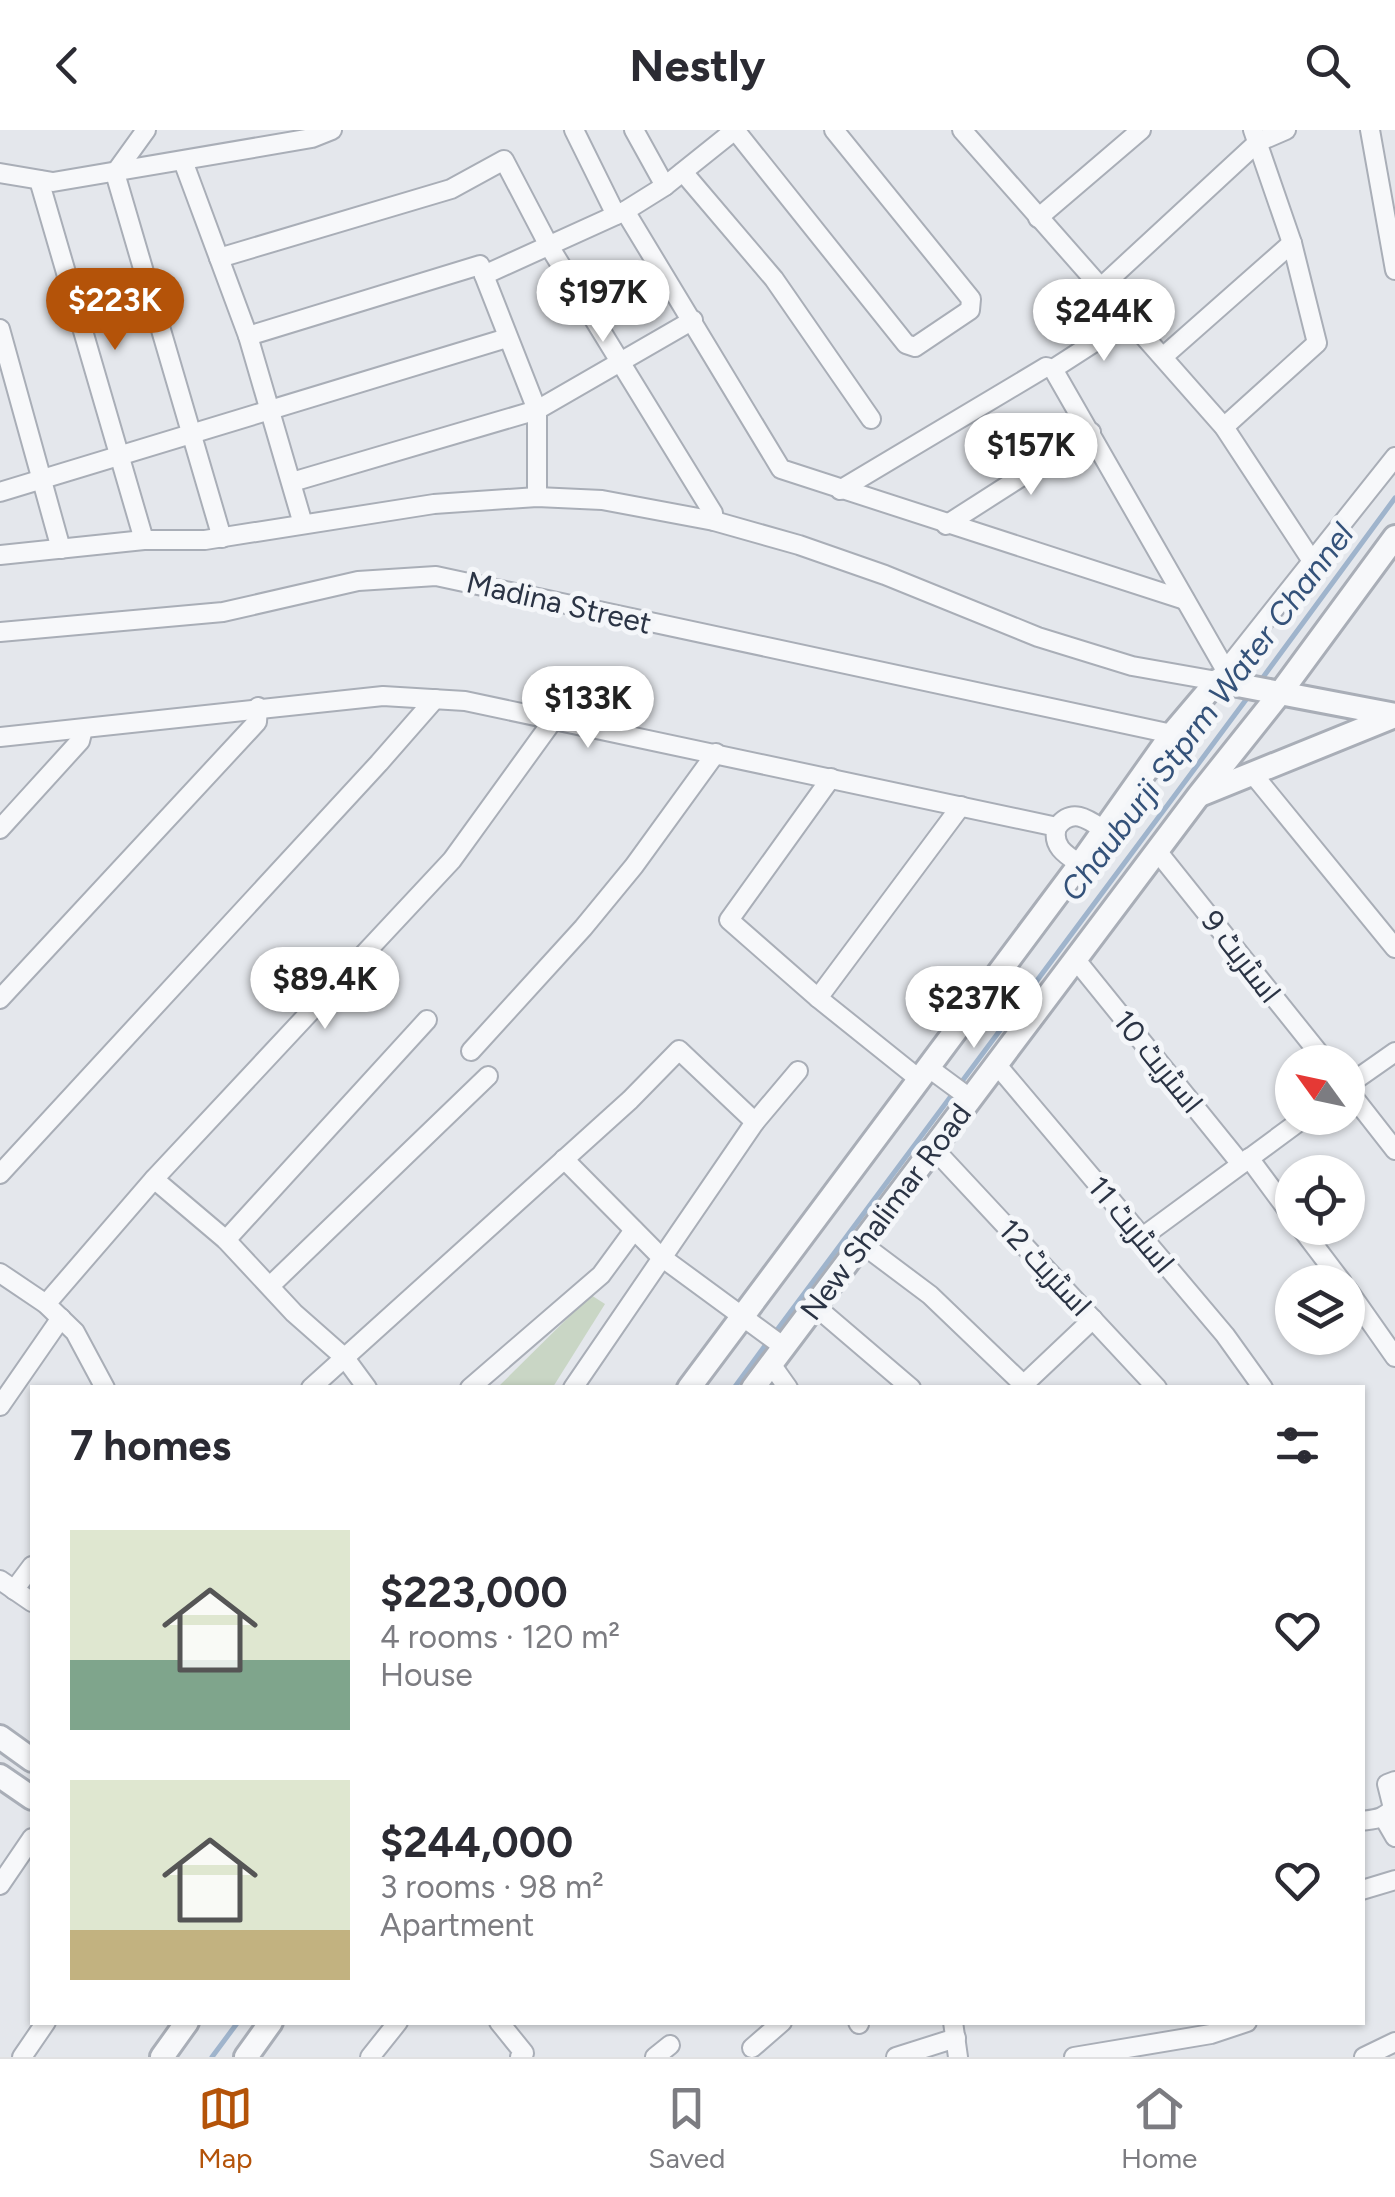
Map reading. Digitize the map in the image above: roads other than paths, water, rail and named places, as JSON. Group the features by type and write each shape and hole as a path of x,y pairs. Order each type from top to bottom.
{"street":[{"path":"115,173 146,130"},
{"path":"0,173 53,182 312,138 332,130"},
{"path":"574,130 621,213 692,320 781,469 1185,600"},
{"path":"634,130 665,186"},
{"path":"484,275 621,213 665,186 735,130 906,344 915,347 970,310 971,299 834,130"},
{"path":"988,130 967,137 1224,427 1314,564"},
{"path":"1038,218 1141,130"},
{"path":"1100,289 1256,136 1286,130"},
{"path":"1370,130 1388,175 1395,270"},
{"path":"1224,427 1317,343 1292,243 1256,136"},
{"path":"218,258 451,189 501,160 506,162 549,246 714,514 714,521"},
{"path":"183,162 248,336 303,524"},
{"path":"683,172 774,279 871,419"},
{"path":"115,173 222,538"},
{"path":"39,180 144,540"},
{"path":"1164,356 1292,243"},
{"path":"248,336 477,265 537,410 537,497"},
{"path":"292,482 537,410 692,320"},
{"path":"1053,368 1129,320"},
{"path":"0,329 61,550"},
{"path":"0,492 506,338"},
{"path":"840,490 1046,366 1053,368 1185,600 1223,678"},
{"path":"946,524 1091,432"},
{"path":"691,1385 746,1319 928,1074 1172,734 1223,678 1395,457"},
{"path":"0,556 144,540 222,538 434,504 537,497 602,500 714,521 799,545 1038,636 1132,666 1223,678 1395,715"},
{"name":"New Shalimar Road","path":"755,1385 777,1350 934,1149 968,1096 997,1065 1274,690 1395,537"},
{"name":"Madina Street","path":"0,632 223,612 358,580 436,576 1172,734"},
{"path":"0,736 258,706 383,696 465,700 1058,827"},
{"path":"0,1174 435,699"},
{"path":"0,999 257,722 258,706"},
{"path":"1199,795 1395,715"},
{"path":"46,1304 154,1179 452,860 554,719"},
{"path":"0,829 80,742 83,729"},
{"path":"471,1051 634,866 716,753"},
{"path":"1252,773 1395,948"},
{"path":"831,778 729,920 818,998 928,1074 968,1096"},
{"path":"818,998 960,806"},
{"path":"1080,864 1059,848 1058,827 1070,816 1078,815 1104,830"},
{"name":"اسٹریٹ 9","path":"1157,851 1312,1045"},
{"name":"اسٹریٹ 10","path":"1076,960 1275,1196"},
{"path":"226,1240 427,1020"},
{"path":"314,1385 630,1100 678,1050 754,1122"},
{"path":"1365,1074 1395,1052"},
{"name":"اسٹریٹ 11","path":"997,1065 1225,1336 1260,1385"},
{"path":"575,1385 754,1122 798,1072"},
{"path":"270,1286 488,1076"},
{"path":"1365,1110 1395,1150"},
{"path":"1142,1238 1281,1135"},
{"name":"اسٹریٹ 12","path":"934,1149 1154,1385"},
{"path":"564,1159 660,1256 746,1319 777,1350 787,1385"},
{"path":"154,1179 226,1240 344,1358 364,1385"},
{"path":"473,1385 602,1274 634,1230"},
{"path":"862,1244 930,1295 1022,1385"},
{"path":"1314,1245 1329,1265"},
{"path":"0,1272 46,1304 75,1332 104,1385"},
{"path":"815,1306 907,1385"},
{"path":"1365,1314 1394,1356"},
{"path":"0,1406 62,1318"},
{"path":"1024,1385 1093,1319"},
{"path":"30,1568 7,1585 30,1601"},
{"path":"0,1737 30,1759"},
{"path":"0,1776 30,1797"},
{"path":"1365,1821 1384,1818 1393,1808 1387,1784 1395,1781"},
{"path":"1384,1818 1395,1837"},
{"path":"0,1885 30,1841"},
{"path":"1365,1889 1395,1880"},
{"path":"22,2057 44,2025"},
{"path":"162,2057 185,2025"},
{"path":"246,2057 269,2025"},
{"path":"370,2057 396,2025"},
{"path":"501,2025 522,2055"},
{"path":"752,2048 779,2025"},
{"path":"1074,2057 1211,2034 1238,2025"},
{"path":"896,2057 956,2039"},
{"path":"1364,2057 1395,2042"}],"waterway":[{"name":"Chauburji Stprm Water Channel","path":"1261,680 1395,498"},
{"name":"Chauburji Stprm Water Channel","path":"774,1334 1251,693"},
{"name":"Chauburji Stprm Water Channel","path":"736,1385 767,1343"},
{"name":"Chauburji Stprm Water Channel","path":"212,2057 236,2025"}]}
